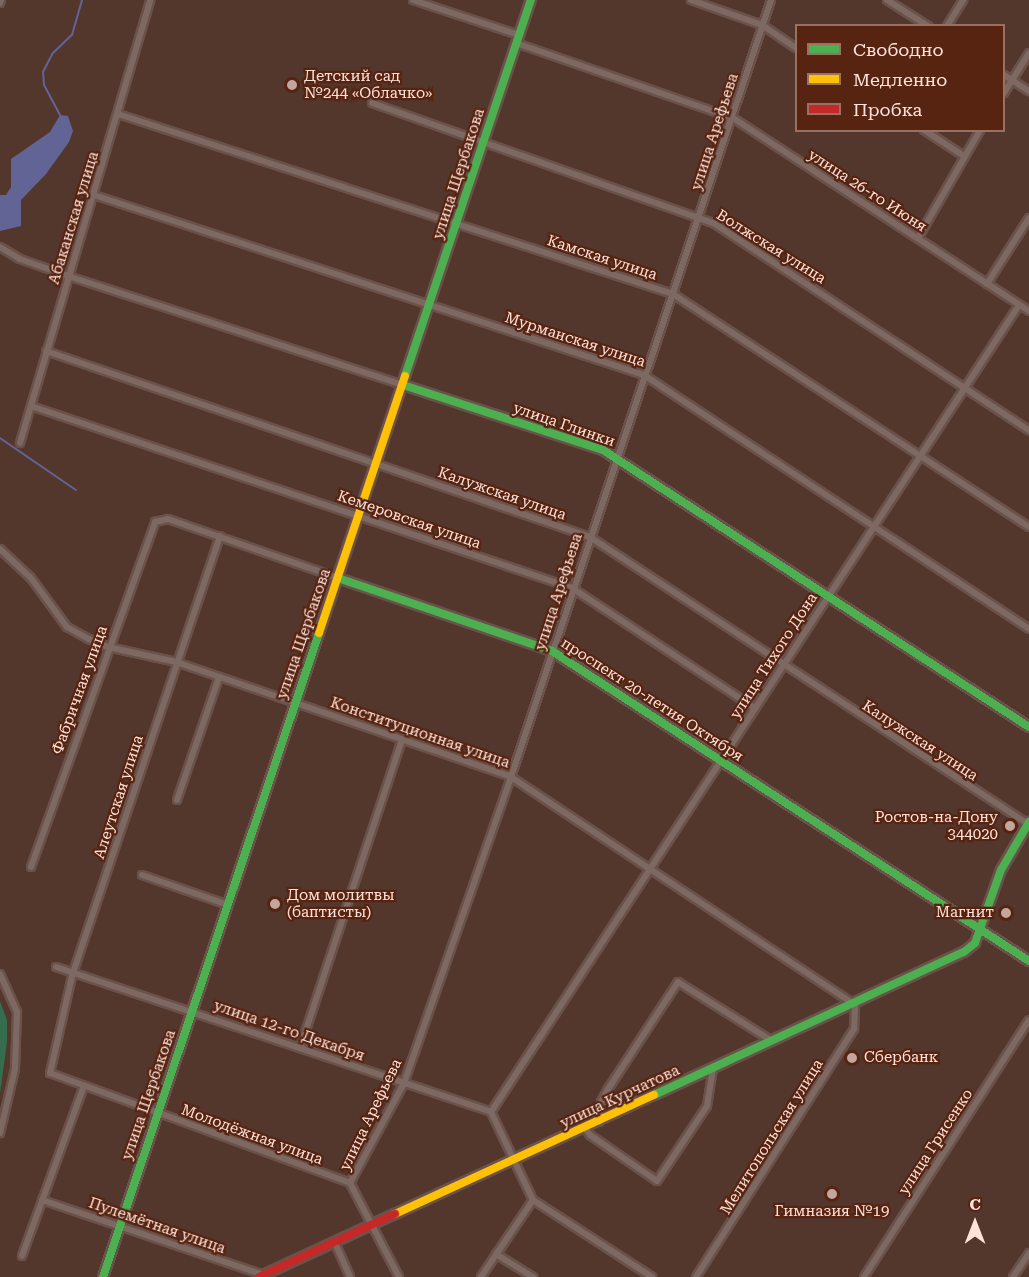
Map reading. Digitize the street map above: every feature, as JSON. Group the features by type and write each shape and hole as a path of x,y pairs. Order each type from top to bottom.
{"street":[{"name":"Абаканская улица","path":"20,443 150,0"},
{"name":"улица 26-го Июня","path":"413,0 733,118 1029,311"},
{"name":"улица Щербакова","path":"103,1277 531,0"},
{"path":"692,0 762,25 795,47"},
{"name":"улица Арефьева","path":"350,1183 404,1083 511,777 572,588 700,217 771,0"},
{"path":"887,0 925,24"},
{"path":"948,24 963,0"},
{"path":"1005,91 1029,53"},
{"path":"1005,76 1029,92"},
{"name":"Волжская улица","path":"372,103 700,217 1029,430"},
{"name":"Камская улица","path":"118,114 673,294 1029,527"},
{"path":"927,132 964,156"},
{"path":"918,238 979,132"},
{"name":"Мурманская улица","path":"94,195 644,375 1029,629"},
{"path":"987,284 1029,218"},
{"name":"улица Глинки","path":"0,247 20,260 603,450 1029,727"},
{"name":"улица Тихого Дона","path":"491,1112 1019,305"},
{"name":"Калужская улица","path":"46,351 590,537 1028,823"},
{"name":"Кемеровская улица","path":"31,406 572,588 754,708"},
{"name":"проспект 20-летия Октября","path":"155,522 168,519 552,651 1029,960"},
{"name":"Фабричная улица","path":"31,867 108,647 155,522"},
{"name":"Алеутская улица","path":"50,1069 73,972 220,536"},
{"name":"Конституционная улица","path":"0,549 31,578 67,627 108,647 177,662 511,777 650,866 855,1005"},
{"path":"177,800 219,677"},
{"path":"300,1048 402,740"},
{"name":"улица Курчатова","path":"261,1276 855,1005 964,952 975,943 1001,870 1028,823"},
{"path":"142,875 228,905"},
{"name":"улица 12-го Декабря","path":"56,966 491,1112"},
{"path":"0,974 17,1012 15,1068 0,1133"},
{"path":"599,1122 601,1102 608,1089 678,982 773,1041"},
{"name":"Мелитопольская улица","path":"696,1277 854,1029 855,1005"},
{"name":"улица Грисенко","path":"864,1277 1029,1020"},
{"name":"Молодёжная улица","path":"50,1069 54,1076 83,1088 350,1183"},
{"path":"585,1128 590,1135 657,1181 707,1106 713,1069"},
{"path":"22,1256 83,1088"},
{"path":"491,1112 533,1200 652,1277"},
{"path":"350,1183 399,1277"},
{"name":"Пулемётная улица","path":"42,1200 261,1276"},
{"path":"481,1277 533,1200"},
{"path":"335,1243 350,1277"},
{"path":"1013,1277 1029,1253"},
{"path":"496,1254 533,1277"}],"green space":[{"path":"0,1001 7,1020 7,1042 0,1094"}],"water":[{"path":"60,115 68,116 73,131 69,142 46,174 21,200 21,226 0,231 0,195 6,195 11,187 11,159 50,132"}],"waterway":[{"path":"60,115 44,85 43,72 52,54 72,35 82,0"},
{"path":"0,438 76,490"}],"traffic: fast":[{"path":"405,376 531,0"},
{"path":"403,385 603,450 1029,727"},
{"path":"338,578 552,651 1029,961"},
{"path":"103,1277 319,633"},
{"path":"654,1095 964,952 975,943 1001,870 1029,822"}],"traffic: slow":[{"path":"319,633 405,376"},
{"path":"395,1214 654,1095"}],"traffic: jam":[{"path":"259,1277 395,1214"}],"place":[{"name":"Детский сад №244 «Облачко»","path":"292,85"},
{"name":"Ростов-на-Дону 344020","path":"1010,826"},
{"name":"Дом молитвы (баптисты)","path":"275,904"},
{"name":"Магнит","path":"1006,913"},
{"name":"Сбербанк","path":"852,1058"},
{"name":"Гимназия №19","path":"832,1194"}]}
